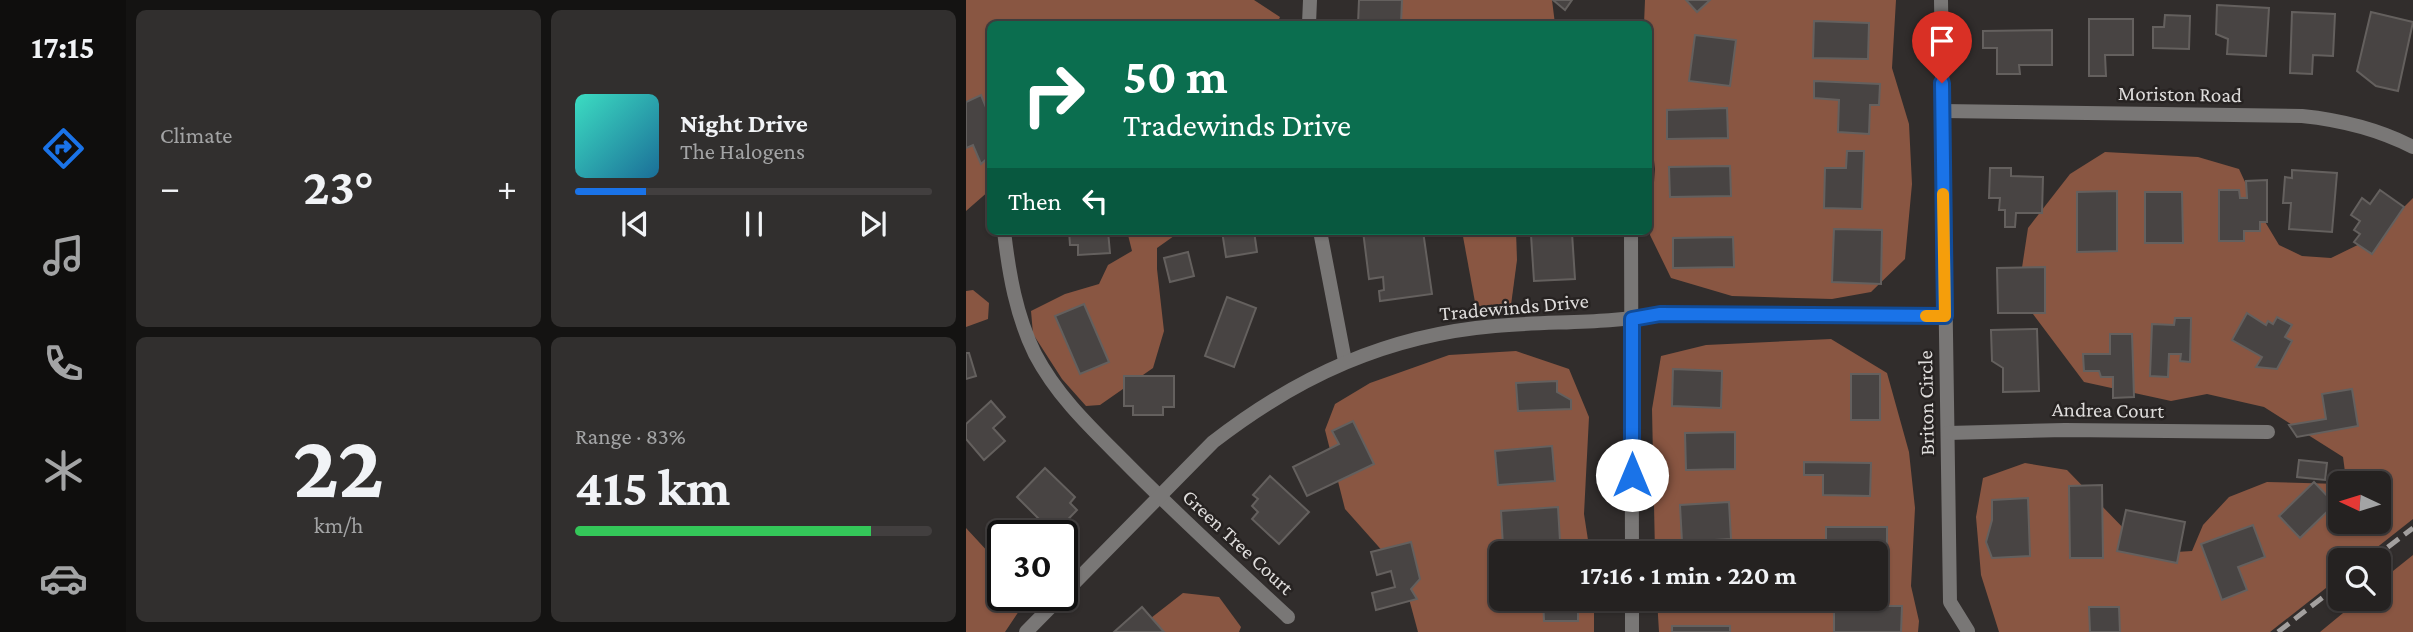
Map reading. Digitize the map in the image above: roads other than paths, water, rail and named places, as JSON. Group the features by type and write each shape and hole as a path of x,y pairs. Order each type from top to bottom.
{"street":[{"path":"1309,21 1310,0"},
{"name":"Briton Circle","path":"1941,0 1950,602 1968,631"},
{"name":"Moriston Road","path":"1942,111 2302,116 2332,119 2374,130 2413,147"},
{"name":"Green Tree Court","path":"1004,235 1011,285 1024,327 1041,362 1077,415 1159,497 1289,617"},
{"path":"1321,235 1345,361"},
{"path":"1630,235 1632,541"},
{"name":"Tradewinds Drive","path":"1026,632 1199,455 1248,415 1285,391 1345,361 1393,344 1450,331 1494,326 1632,319 1660,314 1945,316"},
{"name":"Andrea Court","path":"1948,433 2065,430 2268,432"},
{"path":"1632,611 1632,632"}],"railway":[{"path":"2387,548 2413,528"},
{"path":"2278,632 2328,593"}]}
